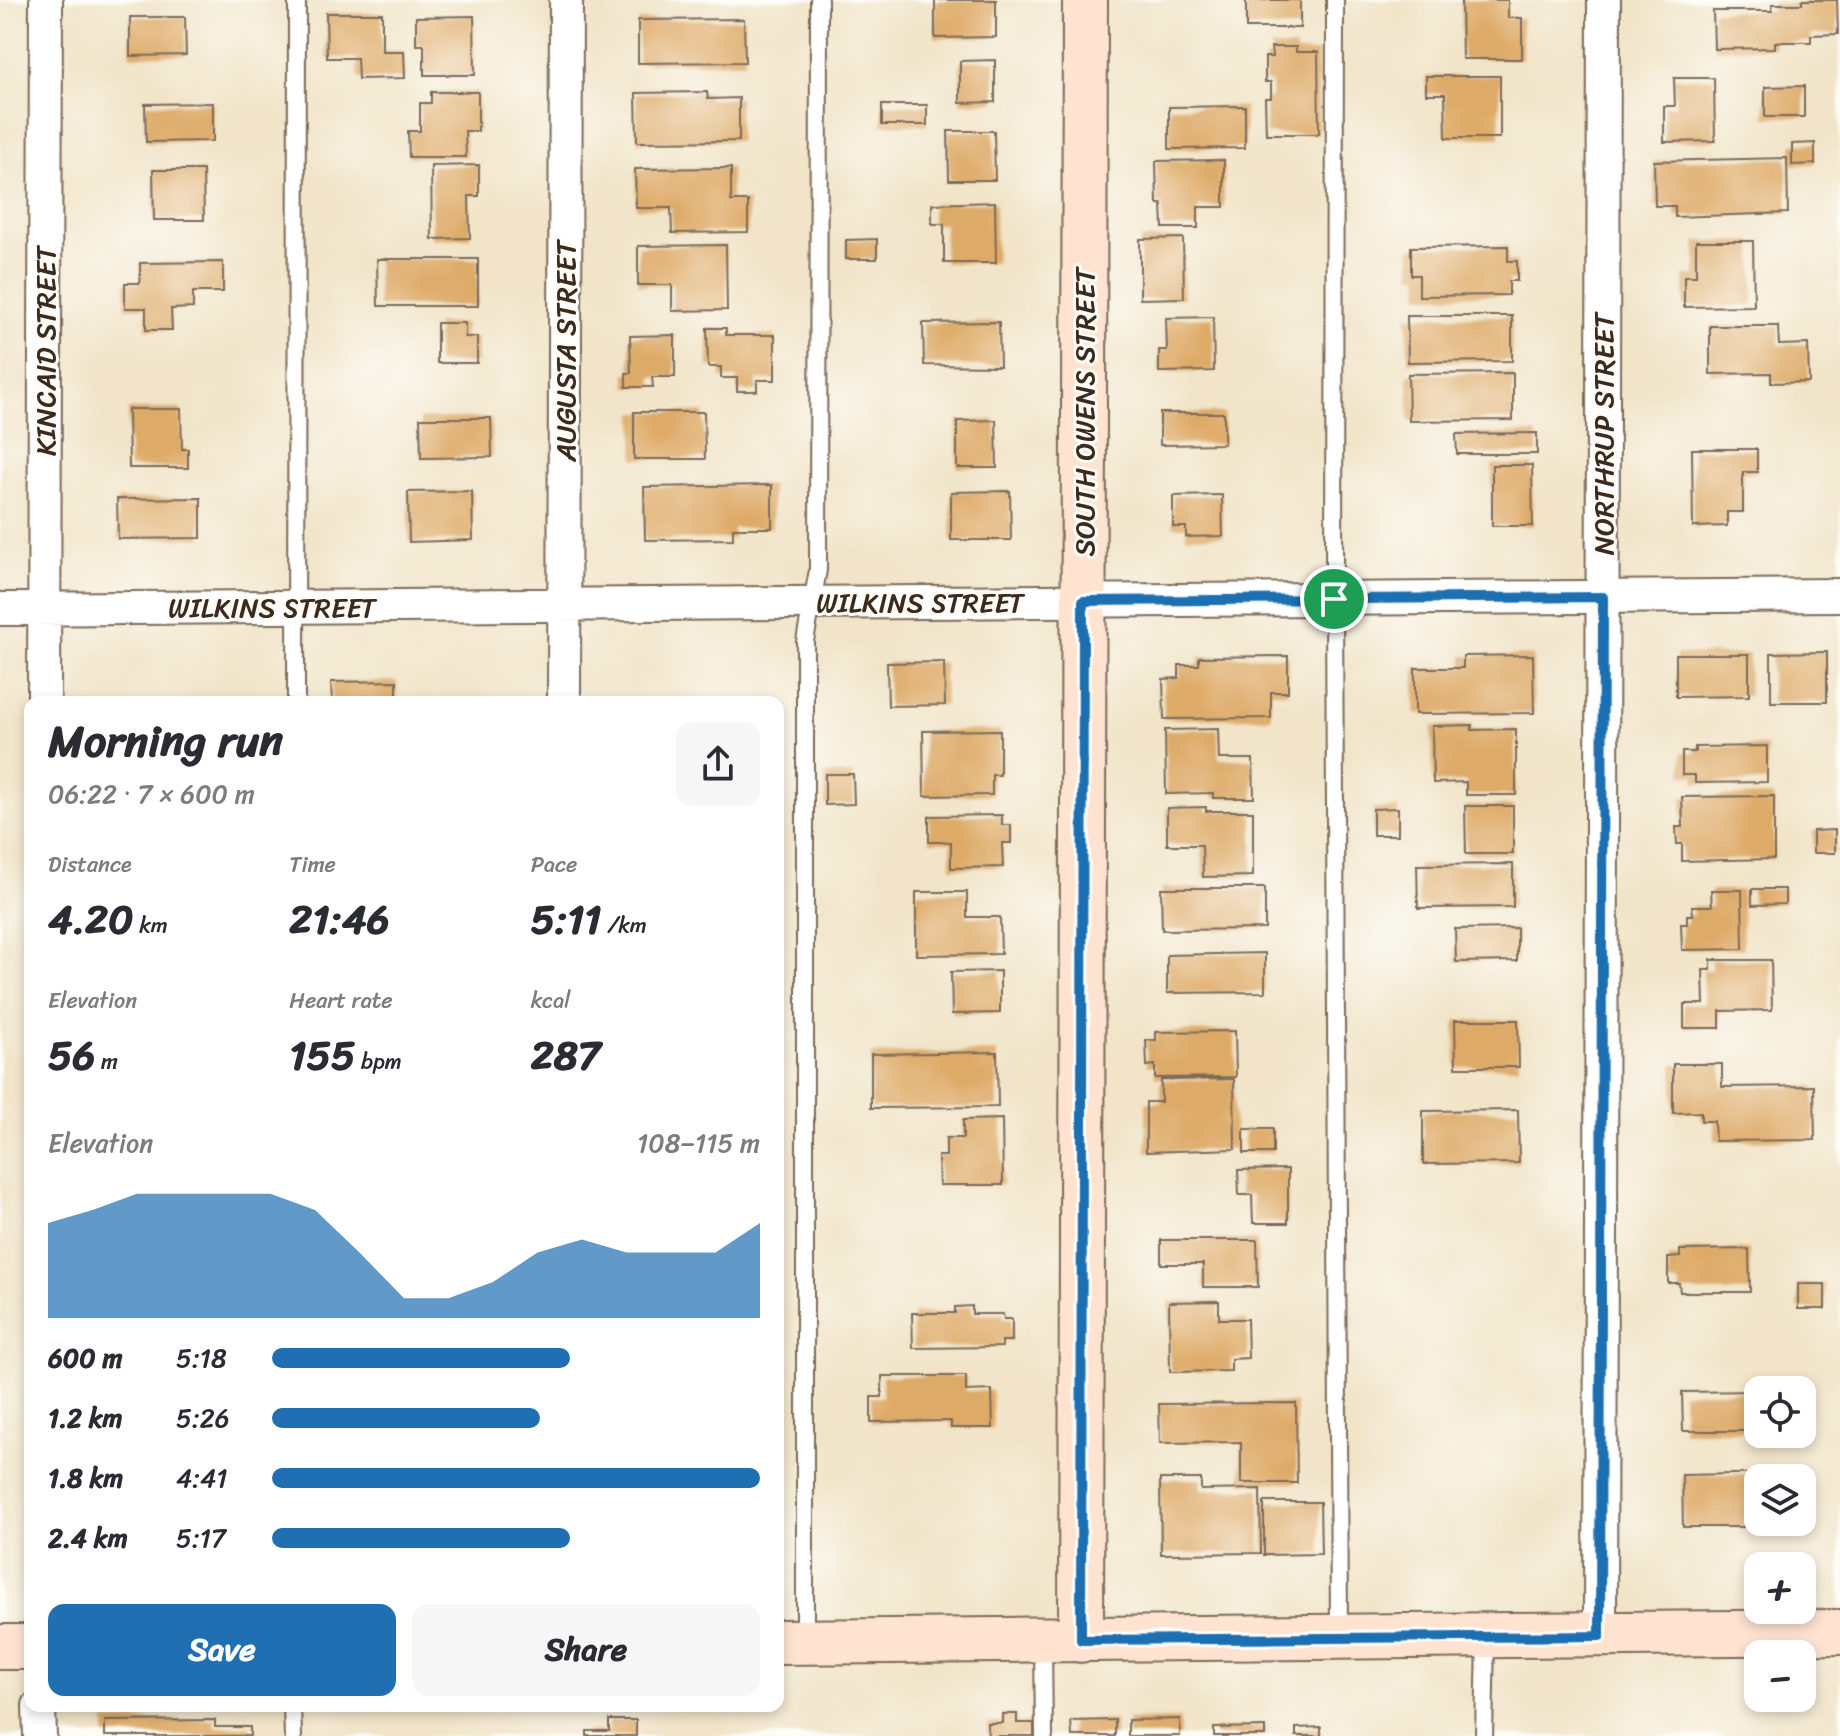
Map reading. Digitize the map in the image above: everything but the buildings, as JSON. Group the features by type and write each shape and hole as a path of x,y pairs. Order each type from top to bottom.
{"street":[{"name":"KINCAID STREET","path":"44,696 46,0"},
{"name":"AUGUSTA STREET","path":"564,696 566,0"},
{"name":"SOUTH OWENS STREET","path":"1062,1640 1083,601 1085,0"},
{"name":"NORTHRUP STREET","path":"1600,1636 1604,0"},
{"name":"WILKINS STREET","path":"0,609 1840,595"},
{"path":"791,1642 1840,1632"},
{"path":"0,1647 24,1647"},
{"path":"39,1712 40,1736"}],"lane":[{"path":"296,696 297,0"},
{"path":"791,1642 805,641 818,570 819,0"},
{"path":"1335,0 1334,599 1339,1638"},
{"path":"1484,1736 1486,1637"},
{"path":"1044,1736 1062,1640"},
{"path":"292,1712 293,1736"}],"route":[{"path":"1603,597 1600,1636 1081,1640 1083,601 1334,599 1603,597"}]}
